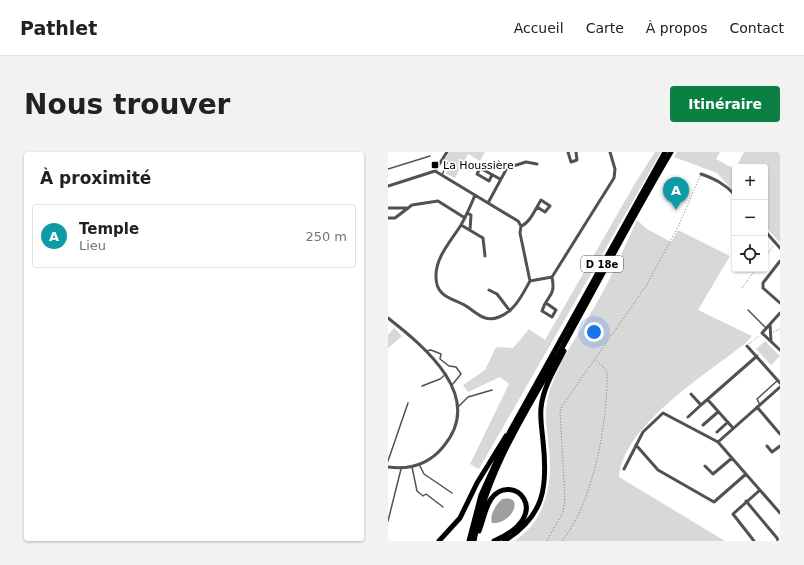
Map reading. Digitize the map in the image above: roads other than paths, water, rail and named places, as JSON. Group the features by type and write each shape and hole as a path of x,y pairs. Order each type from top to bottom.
{"highway":[{"name":"D 18e","path":"469,541 481,495 510,431 665,152"},
{"name":"D 18e","path":"475,541 483,505 493,478 512,440 627,228 671,152"},
{"path":"504,541 518,533 533,516 543,494 546,478 541,418 542,403 547,387 564,351 567,340"},
{"path":"439,541 460,518 484,470 502,439 510,431"},
{"path":"475,541 490,500 503,490 517,492 523,497 527,505 525,517 515,530 494,541"}],"street":[{"path":"388,186 435,171 446,152"},
{"path":"568,152 570,162 577,160 576,152"},
{"path":"546,303 556,310 552,317 542,311 546,303 554,291 552,277 614,178 616,173 610,152"},
{"path":"488,203 507,168 526,162 537,164"},
{"path":"492,175 489,181 477,174 480,168 500,179"},
{"path":"435,171 442,175 518,221 521,226 520,233 530,281 510,311 497,318 489,319 482,317 468,308 447,298 436,286 437,266 465,218 475,195"},
{"path":"701,174 717,179 726,185 732,192"},
{"path":"388,208 407,208 438,201 465,218"},
{"path":"521,226 525,224 537,207"},
{"path":"388,218 391,220 395,218 407,208"},
{"path":"467,213 471,215 470,230"},
{"path":"461,225 483,238 485,256"},
{"path":"768,235 780,248"},
{"path":"780,261 763,283 763,288 780,303"},
{"path":"530,281 552,277"},
{"path":"488,290 497,294 510,311"},
{"path":"780,313 762,333 780,350"},
{"path":"388,318 426,351 446,374 458,402 456,425 447,443 432,458 412,467 388,467"},
{"path":"770,324 771,341"},
{"path":"748,346 779,381"},
{"path":"688,417 757,356"},
{"path":"718,442 780,387"},
{"path":"691,394 701,405"},
{"path":"708,400 733,428"},
{"path":"759,406 780,434"},
{"path":"703,425 718,412"},
{"path":"624,469 642,432 663,413 718,442 780,513"},
{"path":"716,432 728,422"},
{"path":"636,445 658,470 714,502 715,507"},
{"path":"767,446 772,452 780,446"},
{"path":"705,466 713,474 732,458"},
{"path":"714,502 746,474"},
{"path":"754,541 733,514 760,490"},
{"path":"746,501 778,541"}],"lane":[{"path":"388,169 430,156"},
{"path":"442,175 447,163 443,158"},
{"path":"748,310 766,328"},
{"path":"426,351 431,350 441,354 440,359 449,366 456,367 461,374 452,385"},
{"path":"422,386 440,379 446,374"},
{"path":"759,406 756,399 779,381"},
{"path":"457,408 468,397 492,390"},
{"path":"388,461 408,404"},
{"path":"419,464 424,474 452,492"},
{"path":"412,467 417,491 423,496 426,494 443,507"},
{"path":"388,521 401,468"}],"place":[{"name":"La Houssière","path":"435,165"},
{"name":"Temple","path":"676,210"}]}
